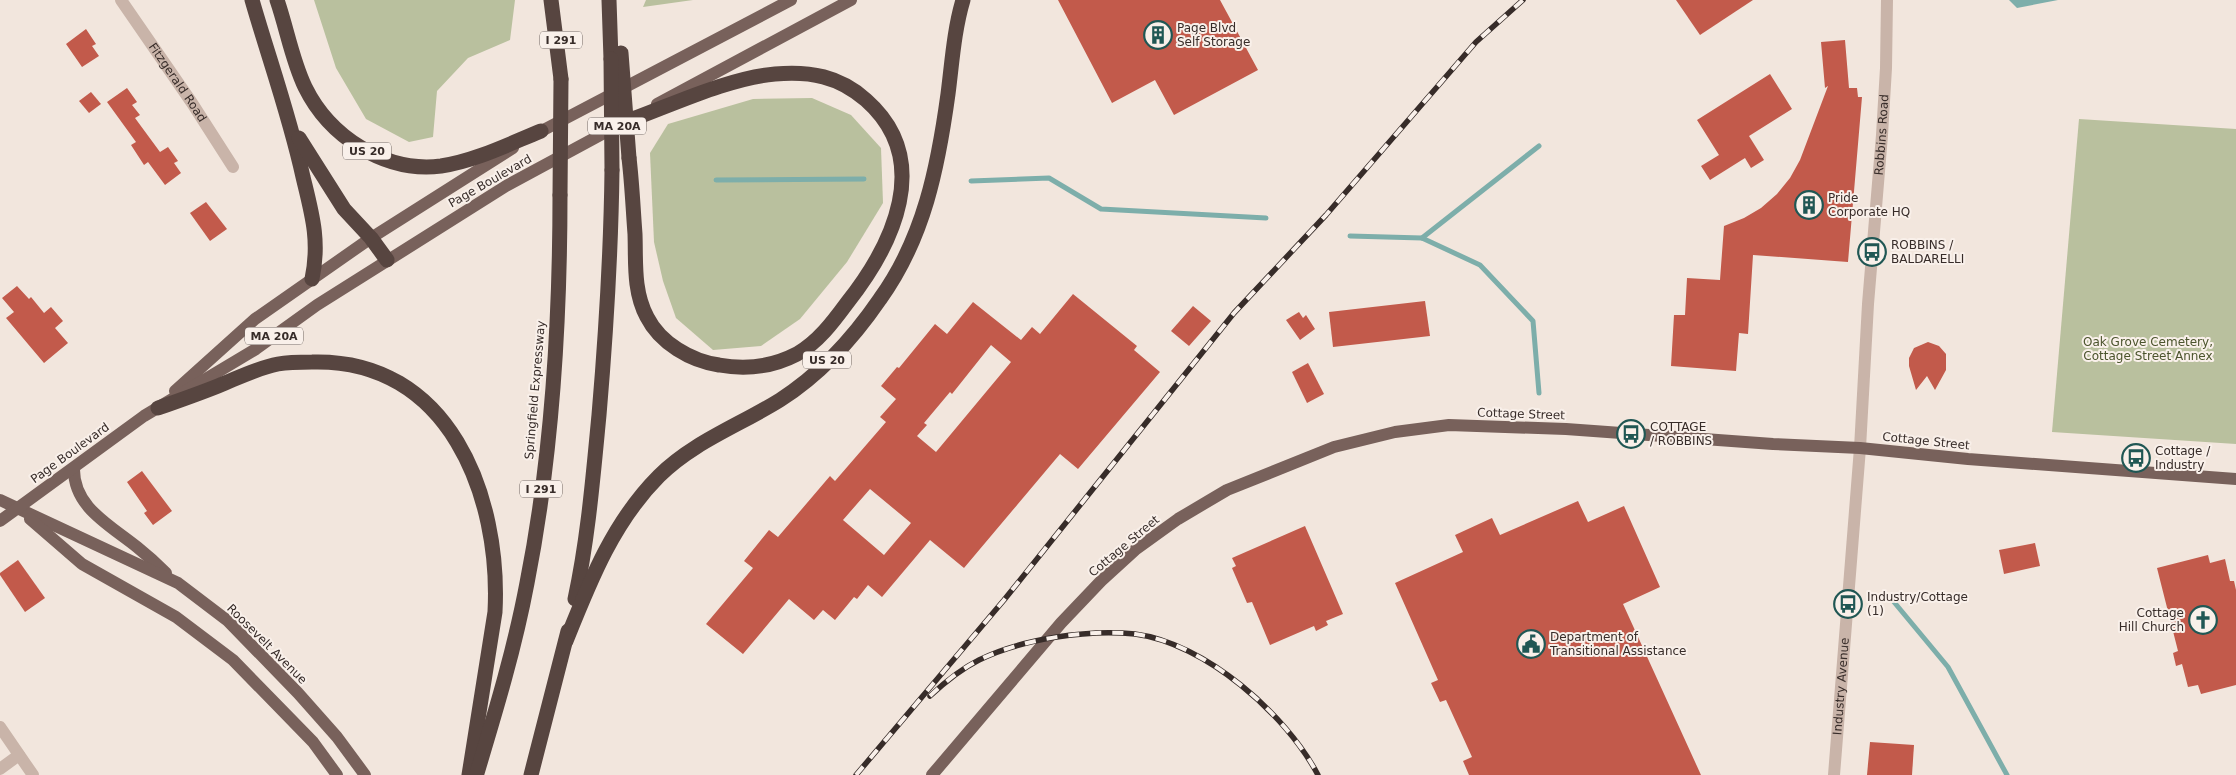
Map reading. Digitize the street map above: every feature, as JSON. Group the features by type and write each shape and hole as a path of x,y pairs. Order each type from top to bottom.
{"highway":[{"path":"252,0 292,126 316,233 316,263 312,279"},
{"name":"US 20","path":"278,0 296,64 309,95 337,131 357,147 407,165 440,166 473,158 541,131"},
{"path":"551,0 561,80"},
{"name":"Springfield Expressway","path":"476,775 517,632 533,551 546,447 555,352 560,195 560,0"},
{"path":"609,0 616,56 629,158 633,196 636,277 638,291 647,318 661,336 686,354 709,364 743,368 768,365 796,354 812,344 837,316 870,270 891,231 901,199 901,157 886,123 873,106 859,93 823,75 774,74 738,81 622,124"},
{"path":"530,775 566,640 579,581 594,474 610,277 618,0"},
{"name":"US 20","path":"566,640 593,574 609,542 630,510 656,479 691,451 773,404 799,386 850,336 890,284 916,234 931,190 941,141 954,46 963,0"},
{"path":"292,126 336,199 388,260"},
{"path":"158,408 261,369 288,363 316,362 346,363 367,368 401,384 432,407 453,433 470,468 487,515 492,538 496,596 495,612 469,775"}],"main road":[{"name":"Page Boulevard","path":"158,408 255,320 371,238 541,131 791,0"},
{"name":"Page Boulevard","path":"0,521 158,408 256,349 317,305 506,186 851,0"},
{"name":"Cottage Street","path":"932,775 1061,623 1101,581 1135,550 1178,519 1227,490 1334,446 1394,432 1449,425 1566,429 1773,444 1860,448 1968,459 2236,479"},
{"path":"74,468 77,490 96,517 138,547 178,583"},
{"name":"Roosevelt Avenue","path":"0,500 178,583 228,621 337,737 365,775"},
{"name":"Roosevelt Avenue","path":"19,509 82,564 176,617 233,660 313,742 337,775"}],"street":[{"name":"Fitzgerald Road","path":"121,0 192,103 233,167"},
{"name":"Robbins Road","path":"1860,448 1868,304 1886,78 1887,0"},
{"name":"Industry Avenue","path":"1834,775 1860,448"},
{"path":"0,727 33,775"},
{"path":"0,769 20,755"}],"green space":[{"path":"314,0 515,0 510,40 468,58 437,91 433,137 409,142 366,119 336,68"},
{"path":"646,0 693,0 643,7"},
{"path":"812,98 851,115 881,148 883,203 847,262 800,319 761,346 713,350 676,318 663,281 654,242 650,153 668,124 753,99"},
{"name":"Oak Grove Cemetery, Cottage Street Annex","path":"2079,119 2236,129 2236,444 2052,432"}],"water":[{"path":"2009,0 2058,0 2017,8"}],"building":[{"name":"Page Blvd Self Storage","path":"1058,0 1220,0 1258,70 1174,115 1155,80 1112,103"},
{"path":"1676,0 1753,0 1700,35"},
{"path":"86,29 96,44 92,46 99,56 82,67 66,44"},
{"name":"Pride Corporate HQ","path":"1845,40 1849,88 1857,88 1858,97 1862,97 1848,262 1753,255 1748,334 1739,333 1736,371 1671,366 1674,315 1685,315 1687,278 1720,280 1724,226 1744,218 1761,208 1777,194 1790,178 1800,160 1828,86 1825,88 1821,42"},
{"path":"1770,74 1792,109 1749,136 1764,160 1751,168 1745,158 1710,180 1701,166 1719,155 1697,120"},
{"path":"127,88 137,102 132,105 140,115 135,118 160,152 168,147 178,161 174,163 181,173 165,185 148,162 144,165 131,145 136,142 107,102"},
{"path":"91,92 101,104 89,113 79,101"},
{"path":"206,202 227,229 210,241 190,213"},
{"path":"17,286 29,299 31,297 44,313 51,307 63,321 55,328 68,343 44,363 6,318 14,312 2,298"},
{"path":"1073,294 1137,346 1134,350 1160,372 1078,469 1060,454 964,568 930,540 882,597 868,585 857,599 854,597 835,620 823,610 814,620 789,599 743,654 706,624 753,568 744,561 769,530 778,537 830,476 835,481 886,422 880,417 896,399 881,386 897,367 899,368 935,324 947,334 973,302 1021,340 1032,327 1040,334","holes":["991,345 1011,362 936,452 917,436 927,425 924,423 950,392 952,394","870,489 911,523 884,555 843,520"]},
{"path":"1425,301 1430,336 1333,347 1329,312"},
{"path":"1193,306 1211,321 1189,346 1171,331"},
{"path":"1299,312 1303,318 1306,315 1315,329 1300,340 1286,320"},
{"path":"1928,342 1939,346 1946,354 1946,370 1935,390 1927,376 1916,390 1909,366 1909,358 1914,348"},
{"path":"1308,363 1324,394 1307,403 1292,372"},
{"path":"142,471 172,511 153,525 144,513 147,511 127,482"},
{"name":"Department of Transitional Assistance","path":"1578,501 1588,522 1624,506 1660,587 1623,604 1701,775 1469,775 1463,761 1472,757 1446,700 1440,702 1431,683 1438,680 1395,583 1463,552 1455,535 1492,518 1500,535"},
{"path":"1305,526 1343,614 1326,621 1328,625 1316,631 1314,626 1270,645 1252,602 1247,603 1232,568 1236,566 1232,558"},
{"path":"2035,543 2040,566 2004,574 1999,550"},
{"name":"Cottage Hill Church","path":"2208,555 2210,563 2225,559 2230,581 2234,581 2236,590 2236,685 2201,694 2198,685 2188,687 2182,664 2176,666 2173,653 2178,651 2157,568"},
{"path":"18,560 45,598 25,612 0,575 0,573"},
{"path":"1870,742 1914,745 1912,775 1867,775"}],"waterway":[{"path":"1422,238 1539,146"},
{"path":"971,181 1049,178 1101,209 1266,218"},
{"path":"716,180 864,179"},
{"path":"1350,236 1422,238 1480,265 1533,321 1539,393"},
{"path":"1894,602 1948,667 2007,775"}],"railway":[{"path":"856,775 1004,600 1234,313 1326,215 1476,42 1523,0"},
{"path":"930,696 953,676 972,664 1014,646 1076,634 1135,634 1162,640 1189,651 1215,666 1241,685 1286,728 1318,775"}],"place":[{"name":"Page Blvd Self Storage","path":"1158,35"},
{"name":"Pride Corporate HQ","path":"1809,205"},
{"name":"ROBBINS / BALDARELLI","path":"1872,252"},
{"name":"COTTAGE / ROBBINS","path":"1631,434"},
{"name":"Cottage / Industry","path":"2136,458"},
{"name":"Industry/Cottage (1)","path":"1848,604"},
{"name":"Cottage Hill Church","path":"2203,620"},
{"name":"Department of Transitional Assistance","path":"1531,644"}]}
